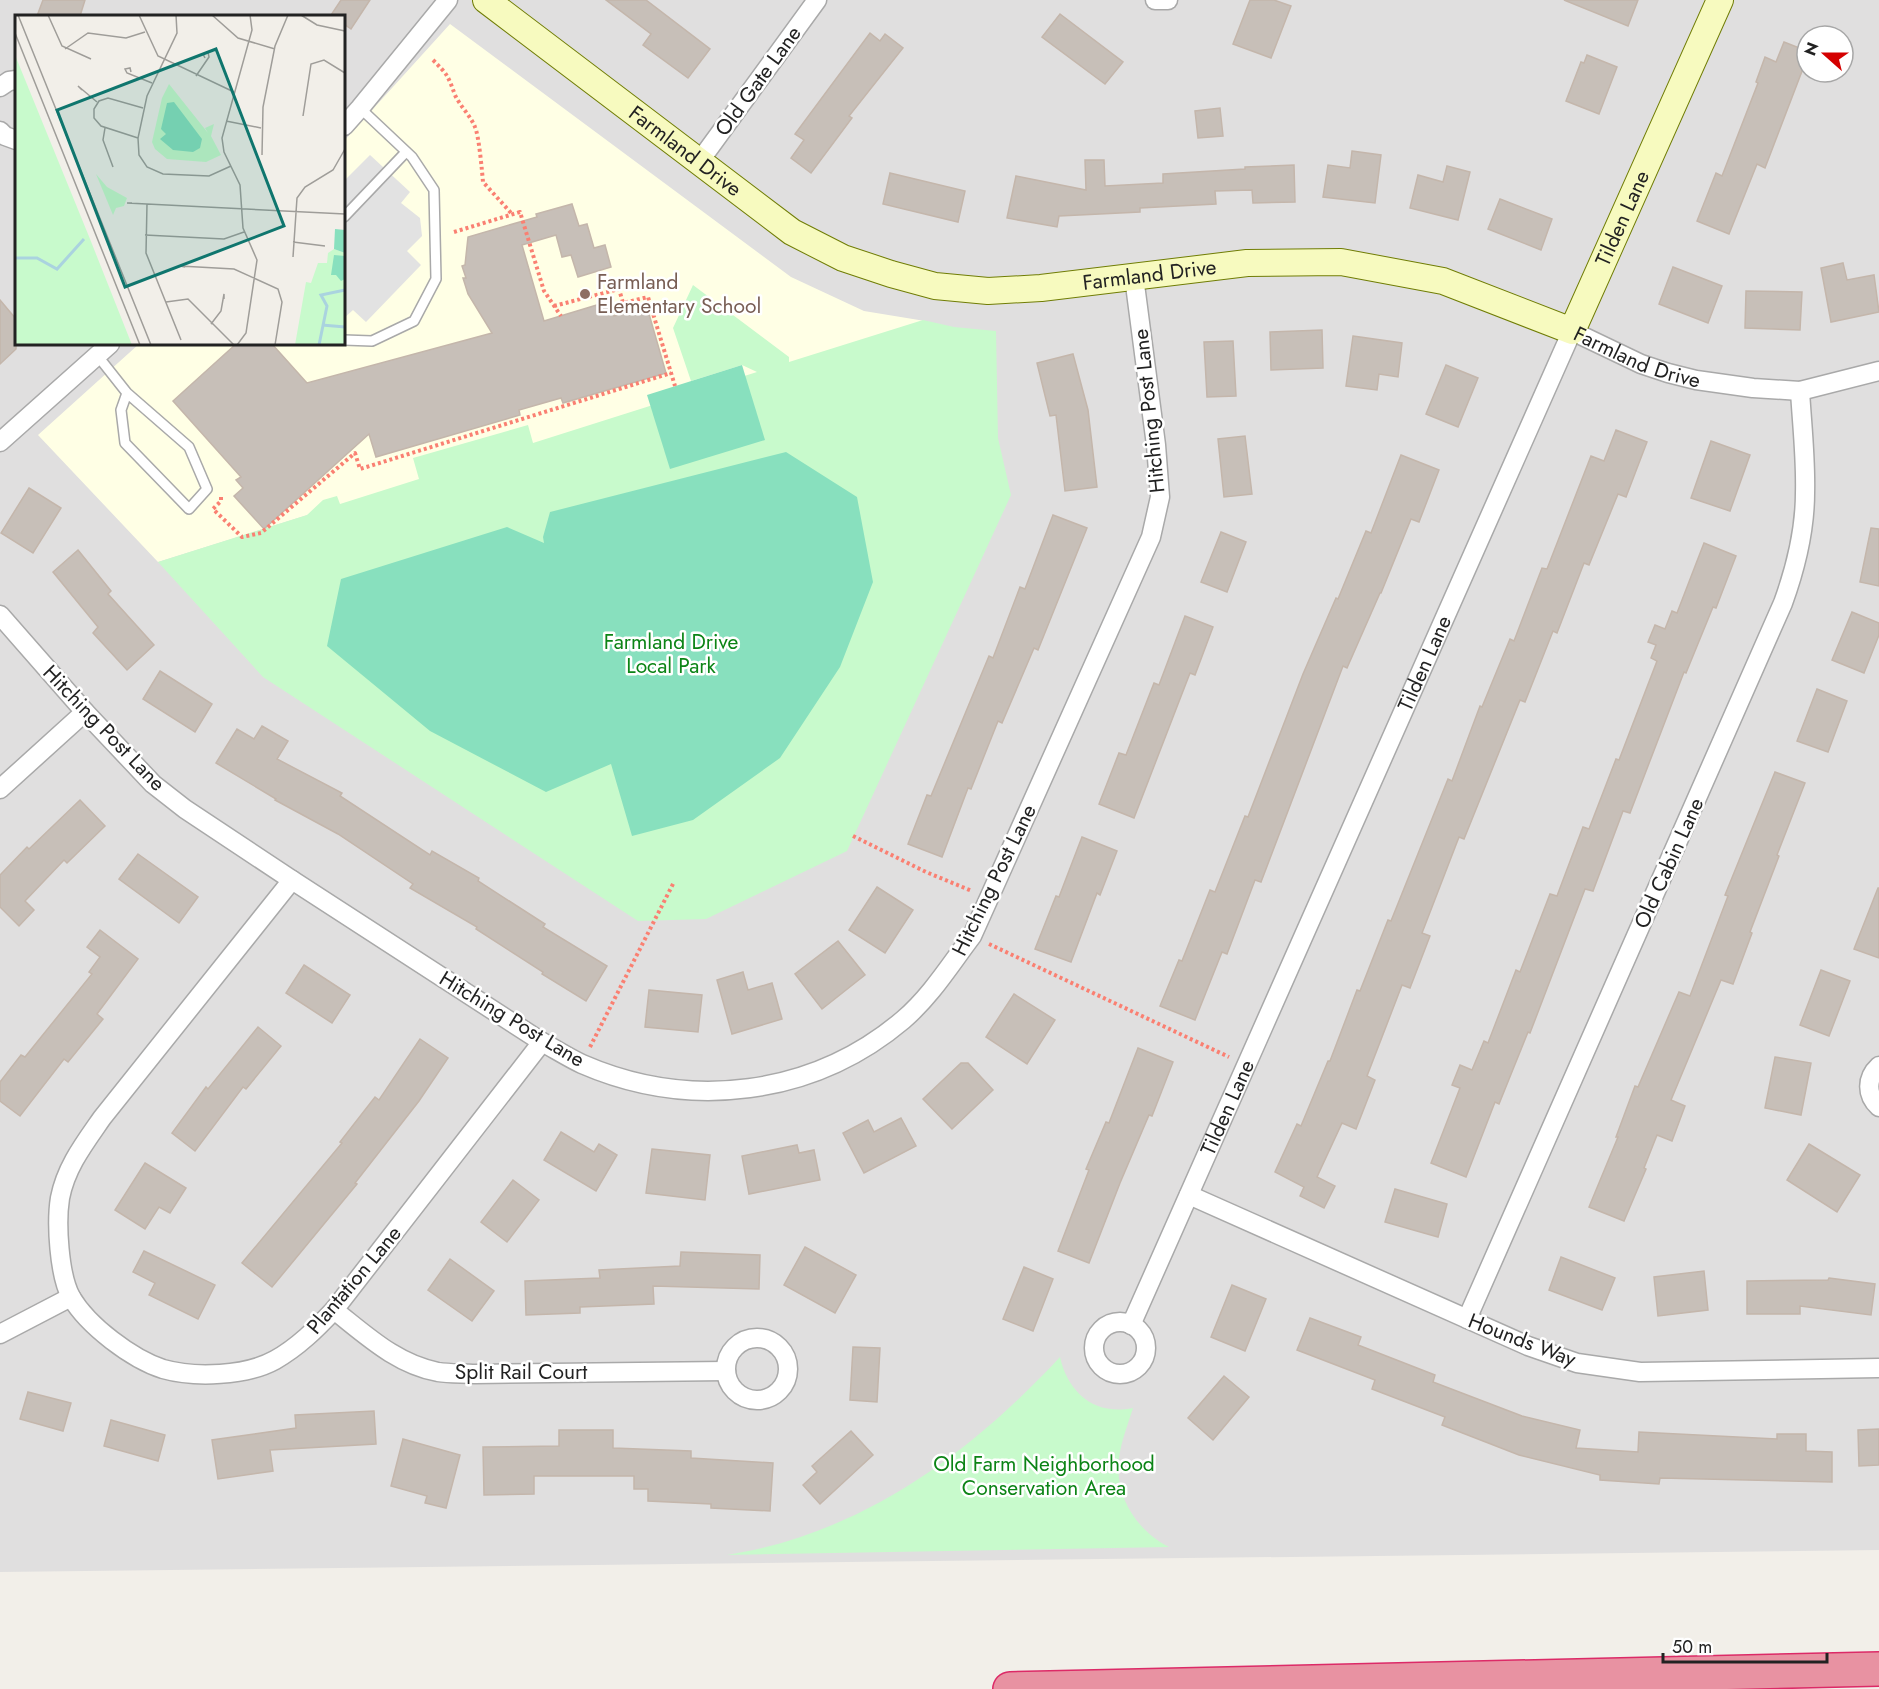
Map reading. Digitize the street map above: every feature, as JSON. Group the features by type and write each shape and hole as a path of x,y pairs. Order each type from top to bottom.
{"highway":[{"path":"1010,1689 1879,1669"}],"street":[{"path":"345,125 448,0"},
{"name":"Farmland Drive","path":"486,0 792,232 843,258 935,286 988,291 1041,288 1247,263 1341,262 1443,280 1572,331 1641,364 1696,380 1753,388 1800,391 1879,372"},
{"name":"Old Gate Lane","path":"699,162 817,0"},
{"path":"1155,0 1168,0"},
{"name":"Tilden Lane","path":"1131,1325 1720,0"},
{"path":"0,87 15,80"},
{"path":"0,131 5,136 15,140"},
{"name":"Hitching Post Lane","path":"0,615 85,712 153,784 185,809 292,880 542,1042 582,1063 650,1085 677,1090 706,1091 758,1087 784,1082 846,1058 903,1020 944,977 972,936 1150,537 1160,497 1156,444 1134,277"},
{"path":"0,442 104,349"},
{"name":"Old Cabin Lane","path":"1467,1319 1784,603 1795,568 1802,534 1804,503 1800,391"},
{"path":"0,789 85,712"},
{"name":"Plantation Lane","path":"292,880 102,1118 75,1157 66,1178 60,1200 62,1271 71,1297 93,1324 122,1348 164,1369 209,1375 250,1370 274,1360 305,1340 334,1310 542,1042"},
{"path":"1879,1066 1870,1078 1869,1088 1871,1097 1879,1107"},
{"name":"Hounds Way","path":"1190,1195 1527,1346 1577,1363 1640,1372 1879,1368"},
{"path":"0,1334 71,1297"},
{"name":"Split Rail Court","path":"334,1310 403,1361 438,1372 475,1374 726,1371"}],"lane":[{"path":"345,340 372,341 414,321 436,279 434,190 406,152 360,108"},
{"path":"345,216 406,152"},
{"path":"104,349 127,393 189,447 207,489 189,509 125,443 121,410 127,393"}],"path":[{"path":"433,60 446,72 453,84 455,94 476,128 483,182 493,196 512,214"},
{"path":"454,232 520,212 544,291 561,316"},
{"path":"554,306 619,289 623,303 648,297 675,386"},
{"path":"221,494 221,501 213,509 242,537 261,533 356,453 360,469 671,373"},
{"path":"853,836 988,899"},
{"path":"582,1063 674,882"},
{"path":"972,936 1247,1065"}],"shaded area":[{"path":"0,0 1879,0 1879,1550 0,1572"},
{"name":"Farmland Elementary School","path":"450,24 791,277 864,311 925,321 158,562 38,435 138,345 345,345 345,140"},
{"path":"370,155 410,192 401,203 420,218 422,236 407,251 421,265 366,322 353,310 345,317 345,180"}],"green space":[{"name":"Farmland Drive Local Park","path":"693,285 789,357 789,362 923,320 954,327 996,331 998,438 1011,495 847,851 706,919 638,921 263,677 158,562 307,515 323,500 337,496 340,504 419,479 413,458 528,425 533,443 757,372 742,365 691,381 673,328"},
{"path":"742,365 765,440 670,469 647,395"},
{"path":"786,452 857,497 873,582 840,667 780,758 693,820 632,836 611,764 546,792 430,731 327,646 341,579 507,527 544,543 543,537 550,512"},
{"name":"Old Farm Neighborhood Conservation Area","path":"1060,1357 1069,1381 1085,1399 1107,1408 1119,1410 1133,1408 1119,1458 1120,1486 1130,1511 1138,1522 1147,1532 1169,1547 727,1555 776,1544 823,1529 868,1509 950,1457 989,1426"}],"building":[{"path":"43,0 85,0 80,15 37,15"},
{"path":"341,0 370,0 351,29 345,25 345,15 331,15"},
{"path":"606,0 646,0 710,49 688,78 643,45 651,34"},
{"path":"1250,0 1274,0 1291,6 1271,58 1233,44"},
{"path":"1564,0 1638,0 1628,26"},
{"path":"1060,14 1123,62 1105,84 1042,37"},
{"path":"870,33 880,41 885,34 903,48 849,116 852,118 811,173 791,158 804,140 795,134"},
{"path":"1784,42 1795,46 1795,84 1797,84 1765,168 1757,164 1729,234 1697,221 1716,173 1722,176 1758,83 1756,82 1765,57 1776,62"},
{"path":"1587,55 1617,67 1599,114 1566,101 1581,62 1584,63"},
{"path":"1220,108 1223,136 1198,138 1195,111"},
{"path":"1352,151 1381,155 1375,203 1323,197 1328,165 1350,168"},
{"path":"1085,160 1104,160 1105,186 1163,183 1163,174 1294,165 1295,202 1253,203 1252,190 1215,191 1216,204 1140,208 1140,212 1059,216 1057,227 1007,218 1016,176 1086,190"},
{"path":"1447,166 1470,172 1458,220 1410,208 1418,175 1443,182"},
{"path":"890,173 965,191 958,222 883,204"},
{"path":"1500,199 1552,219 1541,250 1488,229"},
{"name":"Farmland Elementary School","path":"572,204 579,226 587,224 594,248 605,245 611,267 578,277 571,255 562,257 556,235 522,245 544,321 610,301 614,316 647,307 666,373 563,403 561,398 519,410 520,415 376,457 369,434 264,529 234,496 243,488 236,480 241,477 173,401 235,345 273,345 307,383 492,333 468,294 463,278 466,278 462,266 465,265 468,237 537,217 536,214"},
{"path":"1843,263 1847,280 1874,275 1879,312 1831,322 1821,268"},
{"path":"1673,267 1722,286 1708,323 1659,304"},
{"path":"1746,291 1802,292 1800,330 1745,328"},
{"path":"0,300 15,318 16,349 0,364"},
{"path":"1322,330 1323,368 1271,370 1270,332"},
{"path":"1353,336 1402,343 1398,377 1379,374 1377,390 1346,386"},
{"path":"1233,341 1236,396 1207,397 1204,342"},
{"path":"1073,354 1088,410 1097,487 1065,491 1056,415 1050,416 1037,363"},
{"path":"1446,365 1478,378 1458,427 1426,414"},
{"path":"1616,430 1647,442 1626,497 1618,494 1589,565 1584,563 1557,633 1553,631 1525,702 1520,700 1464,839 1459,837 1422,933 1430,936 1410,988 1402,985 1367,1076 1375,1080 1356,1129 1342,1123 1317,1177 1335,1186 1324,1208 1300,1196 1304,1187 1275,1172 1297,1124 1301,1126 1328,1061 1330,1061 1357,990 1360,991 1388,920 1391,921 1448,779 1452,781 1480,706 1482,707 1510,639 1514,641 1542,568 1547,569 1591,456 1604,461"},
{"path":"1245,436 1252,494 1224,497 1218,439"},
{"path":"1711,441 1750,455 1730,511 1691,498"},
{"path":"1401,455 1439,470 1419,522 1411,519 1347,668 1343,666 1261,882 1255,880 1227,954 1222,952 1195,1020 1160,1006 1179,960 1182,961 1210,890 1215,892 1245,816 1248,817 1303,674 1366,531 1371,533"},
{"path":"29,488 61,508 33,553 1,533"},
{"path":"1053,515 1087,528 1038,650 1034,648 1002,723 998,721 971,789 968,788 942,857 908,844 927,795 931,796 989,656 993,658 1020,587 1025,589"},
{"path":"1871,528 1879,529 1879,586 1860,582"},
{"path":"1221,532 1246,542 1227,592 1201,582"},
{"path":"1704,543 1736,556 1716,608 1713,607 1686,673 1684,672 1630,813 1623,811 1593,891 1585,889 1530,1033 1528,1032 1499,1104 1495,1102 1466,1177 1431,1163 1460,1088 1452,1085 1460,1065 1472,1070 1484,1041 1488,1043 1516,970 1520,972 1550,894 1557,896 1583,827 1589,829 1616,759 1619,760 1657,661 1651,658 1656,645 1648,642 1655,625 1665,629 1672,611 1677,613"},
{"path":"78,550 111,591 108,594 154,645 127,670 93,633 98,627 53,572"},
{"path":"1852,612 1879,623 1879,635 1864,673 1832,660"},
{"path":"1185,616 1213,627 1195,675 1190,673 1134,818 1099,804 1119,753 1126,755 1154,683 1159,685"},
{"path":"160,671 212,704 195,732 143,699"},
{"path":"1817,689 1847,701 1828,752 1797,741"},
{"path":"262,726 288,741 277,759 342,793 340,796 430,855 432,851 479,878 478,881 545,924 543,927 607,966 586,1001 542,974 543,972 476,929 477,927 410,888 413,884 338,834 275,800 216,763 237,729 254,739"},
{"path":"1775,772 1805,783 1777,855 1779,856 1733,984 1721,980 1671,1100 1685,1106 1672,1141 1657,1135 1644,1168 1646,1169 1624,1221 1589,1207 1618,1137 1616,1137 1635,1086 1638,1087 1679,992 1690,996 1728,896 1725,895"},
{"path":"80,800 105,826 67,863 64,860 25,901 34,910 19,926 0,907 0,875 27,847 29,849"},
{"path":"1082,837 1117,851 1100,895 1097,893 1071,962 1035,949 1056,896 1059,897"},
{"path":"138,854 198,897 179,923 119,879"},
{"path":"877,887 913,910 885,953 849,930"},
{"path":"1879,888 1879,958 1854,949"},
{"path":"100,930 138,959 97,1014 103,1019 68,1062 64,1059 20,1116 0,1101 0,1082 21,1055 25,1057 92,974 89,972 100,957 87,947"},
{"path":"838,941 865,975 822,1009 795,974"},
{"path":"304,965 350,995 332,1023 286,993"},
{"path":"1821,970 1850,981 1829,1036 1800,1025"},
{"path":"743,972 748,990 772,983 782,1019 732,1034 717,980"},
{"path":"649,990 702,995 698,1032 645,1027"},
{"path":"1014,994 1055,1020 1027,1064 986,1037"},
{"path":"258,1027 281,1046 246,1089 243,1087 195,1151 172,1133 206,1087 208,1089"},
{"path":"420,1039 448,1058 419,1101 355,1183 357,1184 272,1287 242,1263 342,1143 340,1142 375,1097 379,1100"},
{"path":"1138,1048 1173,1062 1152,1116 1149,1115 1120,1183 1089,1263 1058,1251 1089,1170 1086,1169 1106,1122 1109,1123"},
{"path":"1775,1057 1811,1063 1801,1115 1765,1108"},
{"path":"961,1063 968,1063 993,1090 952,1129 923,1099"},
{"path":"901,1118 916,1146 864,1173 843,1133 868,1120 874,1132"},
{"path":"561,1132 594,1152 599,1144 617,1155 596,1191 544,1160"},
{"path":"1809,1144 1860,1175 1837,1212 1787,1180"},
{"path":"797,1145 799,1153 814,1150 820,1180 749,1194 742,1156"},
{"path":"652,1149 710,1155 705,1200 646,1193"},
{"path":"145,1163 186,1188 170,1213 159,1207 145,1229 115,1210"},
{"path":"513,1180 539,1200 507,1242 481,1222"},
{"path":"1395,1189 1447,1204 1438,1237 1385,1222"},
{"path":"805,1247 856,1275 835,1313 784,1285"},
{"path":"144,1251 215,1285 198,1319 149,1295 155,1283 133,1272"},
{"path":"681,1252 760,1255 759,1289 653,1286 654,1304 580,1307 580,1313 526,1315 525,1281 600,1278 599,1270 680,1266"},
{"path":"1561,1257 1615,1278 1602,1310 1549,1290"},
{"path":"450,1259 494,1291 472,1321 428,1290"},
{"path":"1024,1267 1053,1279 1033,1331 1003,1319"},
{"path":"1704,1271 1708,1310 1658,1316 1654,1277"},
{"path":"1829,1278 1875,1284 1871,1315 1800,1306 1800,1314 1747,1314 1747,1281 1828,1280"},
{"path":"1232,1285 1266,1299 1245,1351 1211,1337"},
{"path":"1310,1318 1361,1337 1358,1345 1435,1375 1433,1382 1522,1416 1580,1430 1576,1448 1638,1452 1639,1432 1777,1439 1777,1434 1806,1434 1806,1451 1832,1452 1832,1482 1660,1478 1659,1484 1600,1480 1600,1475 1519,1455 1442,1425 1445,1417 1372,1389 1375,1380 1297,1350"},
{"path":"853,1347 880,1348 877,1402 850,1400"},
{"path":"1224,1376 1249,1397 1213,1440 1188,1418"},
{"path":"28,1392 71,1403 63,1431 20,1419"},
{"path":"374,1411 376,1444 270,1450 273,1471 218,1479 212,1440 296,1428 295,1415"},
{"path":"111,1420 165,1435 158,1461 104,1446"},
{"path":"1879,1429 1879,1465 1859,1466 1858,1430"},
{"path":"559,1430 613,1430 613,1448 691,1451 691,1458 773,1463 770,1511 711,1508 711,1504 648,1501 648,1489 634,1489 634,1476 534,1476 534,1494 484,1495 483,1447 559,1446"},
{"path":"851,1431 873,1455 820,1504 803,1485 817,1472 812,1466"},
{"path":"403,1439 460,1455 446,1508 425,1503 427,1496 391,1486"}],"place":[{"name":"Farmland Elementary School","path":"585,294"}]}
